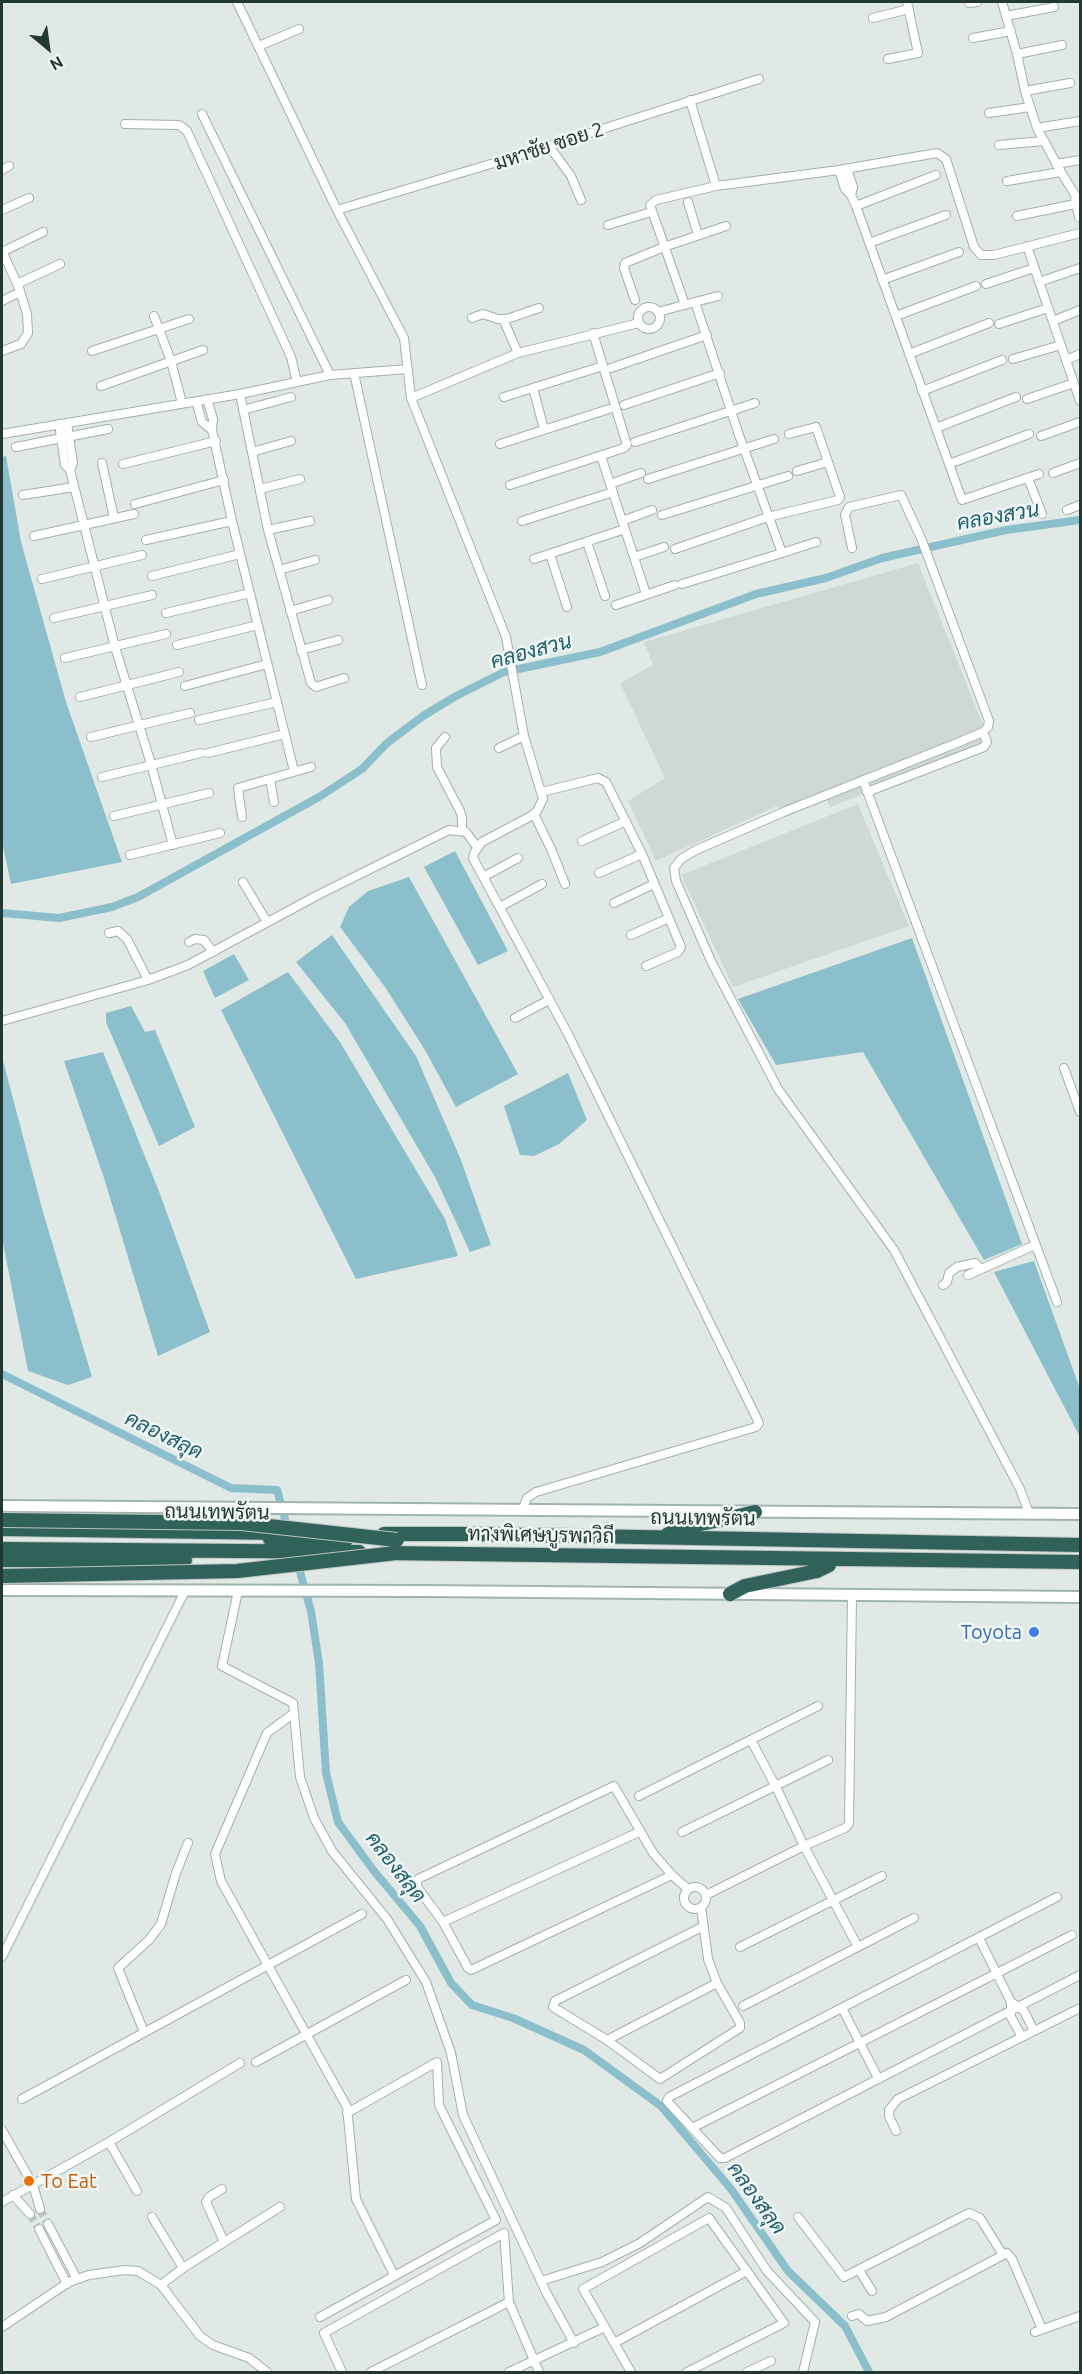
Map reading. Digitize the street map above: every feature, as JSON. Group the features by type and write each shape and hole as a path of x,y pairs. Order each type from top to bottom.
{"highway":[{"path":"663,1537 678,1530 755,1512"},
{"path":"2,1520 241,1523 397,1546"},
{"name":"ถนนเทพรัตน","path":"2,1529 663,1537 1080,1545"},
{"name":"ทางพิเศษบูรพาวิถี","path":"2,1536 1080,1562"},
{"path":"2,1576 237,1571 397,1546"},
{"name":"ทางพิเศษบูรพาวิถี","path":"2,1550 397,1546 1080,1550"},
{"path":"2,1560 396,1560 1080,1568"},
{"path":"730,1594 745,1586 817,1571 829,1565"}],"main road":[{"name":"ถนนเทพรัตน","path":"2,1506 1080,1514"},
{"path":"2,1590 1080,1597"}],"street":[{"path":"237,2 338,210 404,338 411,398 480,568 512,657 524,736 543,799 541,806 534,814 482,842 477,847 473,858 549,1000 759,1424 756,1427 536,1491 527,1498 522,1510"},
{"path":"1002,2 1029,107 1043,141 1079,203 1079,217"},
{"path":"873,18 908,5 918,53 888,59"},
{"path":"1006,16 1054,7"},
{"path":"259,46 299,28"},
{"path":"973,38 1011,31"},
{"path":"1017,54 1062,45"},
{"name":"มหาชัย ซอย 2","path":"338,210 759,79"},
{"path":"1025,91 1070,83"},
{"path":"690,100 716,186"},
{"path":"988,113 1029,107"},
{"path":"202,114 330,375"},
{"path":"1037,128 1080,121"},
{"path":"125,124 179,125 187,131 291,357 297,382"},
{"path":"999,145 1043,141"},
{"path":"549,146 571,176 581,200"},
{"path":"685,305 650,205 656,200 716,186 843,169 937,153 942,155 948,164 977,252 987,256 1080,234"},
{"path":"1056,164 1080,160"},
{"path":"843,169 845,189 856,206 963,501 1038,474"},
{"path":"1007,181 1061,172"},
{"path":"856,206 936,175"},
{"path":"2,210 29,198"},
{"path":"688,202 698,235"},
{"path":"1017,216 1079,203"},
{"path":"608,225 651,212"},
{"path":"869,243 946,215"},
{"path":"635,300 624,268 625,263 726,226"},
{"path":"2,351 21,344 28,333 27,314 19,288 3,255 43,232"},
{"path":"1027,246 1080,396"},
{"path":"882,280 959,252"},
{"path":"2,301 19,288 60,264"},
{"path":"986,284 1034,268"},
{"path":"1039,282 1080,268"},
{"path":"896,316 976,286"},
{"path":"658,312 718,296"},
{"path":"695,302 782,554"},
{"path":"411,398 519,353 639,323 649,329 656,326 660,319 658,312 652,307 642,309 638,316 639,323"},
{"path":"472,318 483,314 503,319 539,308"},
{"path":"999,324 1048,308"},
{"path":"1053,321 1080,310"},
{"path":"154,316 171,361 182,403"},
{"path":"92,351 189,319"},
{"path":"503,319 519,353"},
{"path":"909,354 989,323"},
{"path":"510,485 626,448 607,367 593,333"},
{"path":"504,397 707,335"},
{"path":"1013,359 1061,345"},
{"path":"101,386 203,350"},
{"path":"1066,360 1080,354"},
{"path":"922,391 1002,360"},
{"path":"2,434 240,394 330,375 408,369"},
{"path":"354,373 422,685"},
{"path":"624,405 720,374"},
{"path":"1027,399 1074,383"},
{"path":"532,388 544,429"},
{"path":"240,394 268,530 313,686 344,678"},
{"path":"243,410 291,397"},
{"path":"936,428 1016,397"},
{"path":"207,399 213,419 212,430 232,521 294,771"},
{"path":"196,401 202,422 212,430"},
{"path":"635,442 755,403"},
{"path":"500,444 609,409"},
{"path":"1041,436 1080,422"},
{"path":"63,423 70,437 73,463 70,470"},
{"path":"63,423 60,439 65,465 70,470 115,647 152,764 173,845"},
{"path":"675,549 768,517 838,500 840,497 816,427 789,434"},
{"path":"16,447 108,429"},
{"path":"949,464 1029,434"},
{"path":"648,479 774,439"},
{"path":"123,464 216,441"},
{"path":"252,452 291,441"},
{"path":"601,456 646,594"},
{"path":"797,471 828,462"},
{"path":"102,463 114,518"},
{"path":"1053,473 1080,463"},
{"path":"522,521 611,488 641,473"},
{"path":"662,515 788,476"},
{"path":"1028,478 1041,514"},
{"path":"260,489 300,479"},
{"path":"135,504 224,480"},
{"path":"23,495 74,487"},
{"path":"852,548 845,515 849,507 901,495 921,538 988,721 988,727 983,732 696,850 681,859 674,868 676,881 711,961 778,1089 894,1250 1020,1489 1029,1513"},
{"path":"1067,510 1080,505"},
{"path":"622,520 652,510"},
{"path":"34,536 134,514"},
{"path":"268,530 310,520"},
{"path":"146,540 232,521"},
{"path":"534,559 625,529"},
{"path":"587,542 605,596"},
{"path":"616,605 816,542"},
{"path":"634,557 664,547"},
{"path":"152,576 240,554"},
{"path":"550,554 567,607"},
{"path":"42,579 142,555"},
{"path":"279,570 315,560"},
{"path":"166,613 250,593"},
{"path":"54,618 152,595"},
{"path":"290,611 327,600"},
{"path":"177,645 258,625"},
{"path":"65,658 166,634"},
{"path":"301,650 338,640"},
{"path":"185,686 267,664"},
{"path":"80,697 178,672"},
{"path":"199,720 277,702"},
{"path":"90,737 190,713"},
{"path":"867,792 984,747 987,742 983,732"},
{"path":"102,777 285,734"},
{"path":"499,748 524,736"},
{"path":"445,737 436,748 437,767 462,818 462,831"},
{"path":"242,817 238,788 311,766"},
{"path":"542,792 601,778 606,782 642,854 680,950 646,966"},
{"path":"270,779 274,802"},
{"path":"862,780 1058,1302"},
{"path":"114,816 209,793"},
{"path":"534,814 565,884"},
{"path":"582,841 626,821"},
{"path":"2,1021 148,980 188,965 267,922 449,830 466,832 477,847"},
{"path":"130,855 220,833"},
{"path":"599,873 642,854"},
{"path":"483,877 518,858"},
{"path":"243,882 267,922"},
{"path":"500,908 543,884"},
{"path":"614,903 654,884"},
{"path":"631,934 669,918"},
{"path":"109,933 118,931 127,939 148,980"},
{"path":"189,942 195,939 204,940 213,952"},
{"path":"515,1018 549,1000"},
{"path":"1064,1068 1080,1112"},
{"path":"968,1275 1035,1245"},
{"path":"943,1285 947,1282 949,1274 957,1267 975,1263 981,1269"},
{"path":"2,1957 185,1591"},
{"path":"238,1591 222,1666 293,1703 300,1777 314,1818 332,1851 387,1919 426,1982 451,2053 463,2115 541,2281 574,2343"},
{"path":"706,1895 845,1828 849,1824 852,1594"},
{"path":"639,1796 818,1706"},
{"path":"294,1713 267,1732 216,1854 221,1881 346,2107 356,2199 394,2275"},
{"path":"751,1740 858,1947"},
{"path":"682,1832 828,1760"},
{"path":"672,1875 476,1969 468,1968 443,1922 417,1887 418,1879 610,1786 617,1788 639,1832 653,1853 688,1889 699,1888 706,1895 706,1903 694,1910 687,1907 684,1896 688,1889"},
{"path":"443,1922 639,1832"},
{"path":"144,2032 118,1968 149,1940 161,1924 176,1873 188,1843"},
{"path":"740,1947 882,1876"},
{"path":"1057,1897 669,2097 668,2102 723,2159 1013,2006 1080,1974"},
{"path":"700,1908 708,1959 717,1983 740,2023 740,2028 662,2078 657,2078 608,2040 553,2007 553,2003 702,1927"},
{"path":"22,2098 362,1914"},
{"path":"742,2006 914,1918"},
{"path":"692,2128 1072,1935"},
{"path":"979,1938 1013,2006 1011,2017 1022,2037"},
{"path":"256,2062 406,1980"},
{"path":"608,2040 717,1983"},
{"path":"1013,2006 1024,2011 1034,2031"},
{"path":"842,2008 878,2078"},
{"path":"896,2132 889,2116 889,2110 894,2102 1080,2008"},
{"path":"320,2317 496,2220 439,2105 437,2062 347,2113"},
{"path":"2,2202 109,2142 240,2063"},
{"path":"2,2130 33,2185 40,2209"},
{"path":"109,2142 137,2191"},
{"path":"222,2189 209,2197 206,2202 224,2242"},
{"path":"13,2195 30,2214"},
{"path":"541,2281 602,2262 639,2243 708,2197 726,2208 767,2271 815,2322 803,2373"},
{"path":"161,2286 183,2268 279,2207"},
{"path":"798,2217 843,2276 847,2277 969,2213 981,2218 1004,2255"},
{"path":"152,2217 183,2268"},
{"path":"632,2373 583,2289 709,2218 784,2323 689,2372"},
{"path":"48,2224 77,2279"},
{"path":"39,2229 67,2284"},
{"path":"342,2373 324,2333 504,2233 509,2302 539,2373"},
{"path":"852,2316 859,2314 867,2321 886,2317 1009,2253 1039,2331 1078,2317 1080,2328"},
{"path":"2,2327 77,2279 124,2270 138,2271 161,2286 200,2336 213,2345 249,2358 267,2373"},
{"path":"859,2270 872,2291"},
{"path":"614,2343 747,2271"},
{"path":"371,2373 509,2302"},
{"path":"509,2373 605,2327"},
{"path":"747,2373 771,2361"}],"shaded area":[{"path":"918,563 991,745 830,807 827,800 783,818 777,806 656,861 628,801 665,778 620,683 653,665 644,642"},
{"path":"858,804 909,926 733,987 681,875"}],"water":[{"path":"6,456 21,542 66,702 122,862 11,884 2,841 2,457"},
{"path":"455,851 508,951 478,965 424,867"},
{"path":"409,877 518,1074 456,1107 425,1050 385,987 340,927 349,907 368,891"},
{"path":"332,935 416,1056 461,1160 491,1245 470,1252 435,1177 345,1023 296,962"},
{"path":"912,938 1022,1244 984,1260 863,1052 776,1065 738,999"},
{"path":"234,954 249,980 215,998 203,971"},
{"path":"288,972 340,1042 445,1219 458,1256 356,1279 221,1010"},
{"path":"131,1006 145,1032 155,1030 195,1127 159,1146 106,1022 106,1013"},
{"path":"103,1052 160,1194 210,1332 158,1356 104,1178 64,1061"},
{"path":"2,1057 43,1212 92,1377 68,1385 28,1371 2,1238"},
{"path":"568,1073 587,1120 559,1144 534,1156 520,1155 504,1106"},
{"path":"1034,1261 1080,1389 1080,1437 994,1272"}],"waterway":[{"name":"คลองสวน","path":"2,913 59,918 112,907 138,897 319,797 362,769 387,743 423,716 456,696 504,672 600,652 756,594 826,578 882,558 1006,530 1080,520"},
{"name":"คลองสลุด","path":"2,1374 231,1488 277,1490 288,1530"},
{"name":"คลองสลุด","path":"297,1561 311,1611 319,1663 326,1773 338,1822 374,1871 420,1926 451,1983 472,2005 513,2018 584,2050 661,2106 731,2189 788,2271 845,2326 869,2372"}],"tunnel":[{"path":"40,2209 48,2224"},
{"path":"30,2214 39,2229"}],"place":[{"name":"Toyota","path":"1034,1632"},
{"name":"To Eat","path":"29,2181"}]}
